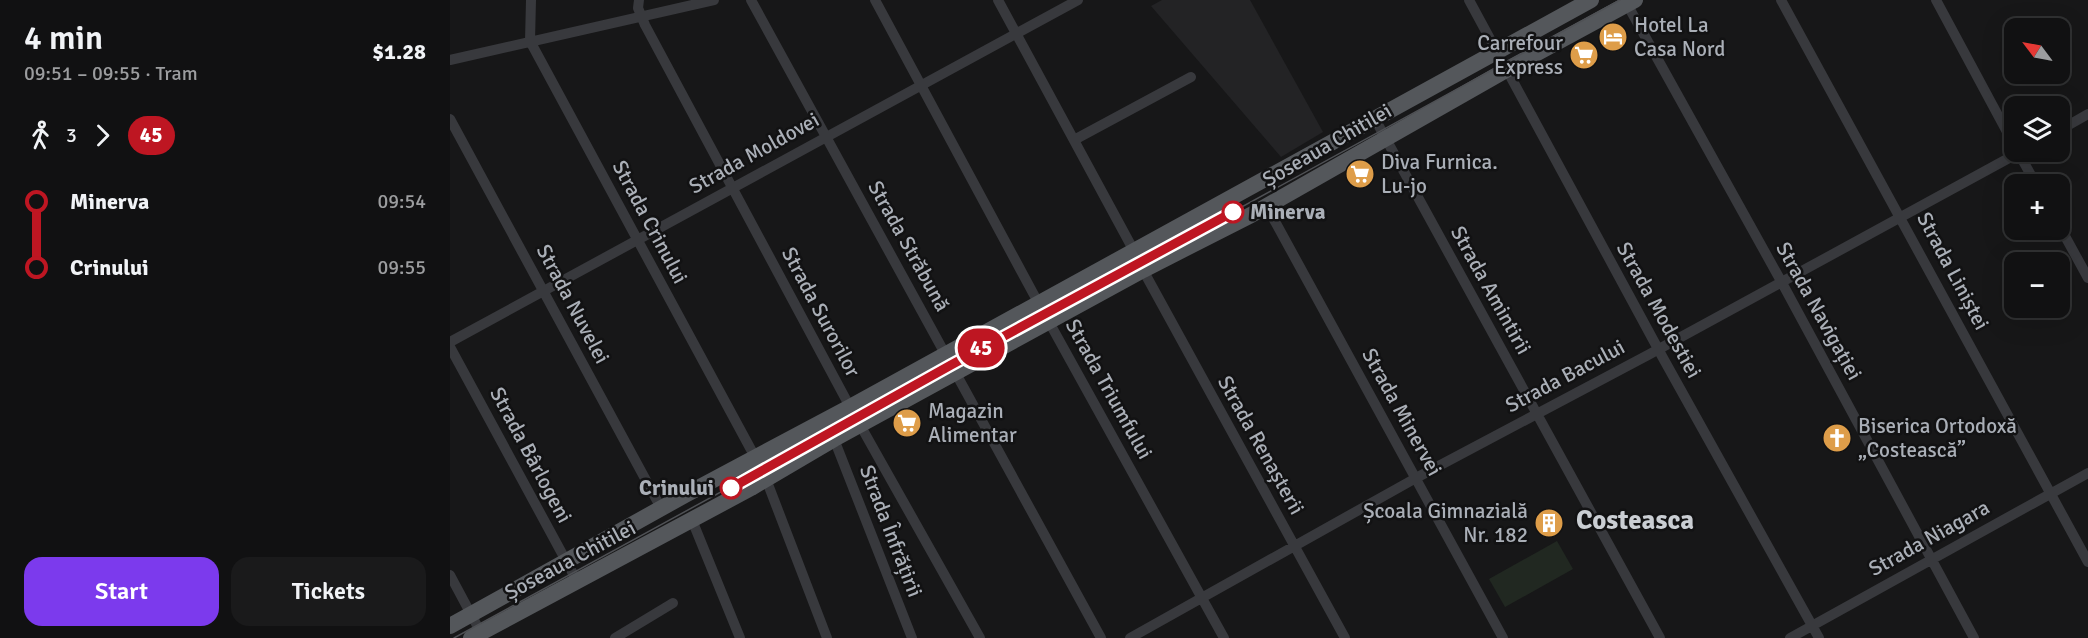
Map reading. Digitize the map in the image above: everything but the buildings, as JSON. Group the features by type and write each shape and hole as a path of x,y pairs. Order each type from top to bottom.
{"main road":[{"name":"Șoseaua Chitilei","path":"476,635 692,520 860,425 1039,303 1591,0"},
{"name":"Șoseaua Chitilei","path":"450,626 661,508 850,407 1049,321 1266,205 1631,2"}],"street":[{"name":"Strada Crinului","path":"531,0 530,41 755,457"},
{"name":"Strada Surorilor","path":"639,0 641,16 732,187 850,407 980,638"},
{"path":"450,60 714,0"},
{"name":"Strada Străbună","path":"752,0 1101,638"},
{"name":"Strada Triumfului","path":"875,0 1224,638"},
{"path":"998,0 1134,251"},
{"name":"Strada Moldovei","path":"450,342 1078,0"},
{"name":"Strada Modestiei","path":"1469,0 1818,638"},
{"name":"Strada Liniștei","path":"1781,0 2088,562"},
{"path":"1936,0 2004,126"},
{"name":"Strada Navigației","path":"1631,2 1974,638"},
{"path":"1074,140 1191,77"},
{"path":"2070,124 2088,114"},
{"name":"Strada Nuvelei","path":"450,119 661,508"},
{"name":"Strada Amintirii","path":"1375,119 1660,638"},
{"name":"Strada Bacului","path":"1130,638 1416,478 2004,160"},
{"name":"Strada Minervei","path":"1266,205 1503,638"},
{"path":"2068,240 2088,278"},
{"name":"Strada Renașterii","path":"1143,270 1345,638"},
{"name":"Strada Bârlogeni","path":"450,347 577,581"},
{"name":"Strada Înfrățirii","path":"834,439 912,638"},
{"name":"Strada Niagara","path":"1790,638 2088,473"},
{"path":"766,479 827,638"},
{"path":"692,520 740,638"},
{"path":"450,575 471,614 476,635"},
{"path":"615,638 673,603"}],"shaded area":[{"path":"1162,0 1250,0 1323,132 1281,157 1151,6"},
{"path":"1557,541 1573,569 1505,607 1489,579"}],"tram line":[{"path":"454,638 1620,0"},
{"name":"45","path":"731,488 1233,212"}],"place":[{"name":"Hotel La Casa Nord","path":"1613,37"},
{"name":"Carrefour Express","path":"1584,55"},
{"name":"Diva Furnica. Lu-jo","path":"1360,174"},
{"name":"Minerva","path":"1233,212"},
{"name":"Magazin Alimentar","path":"907,423"},
{"name":"Biserica Ortodoxă „Costească”","path":"1837,438"},
{"name":"Crinului","path":"731,488"},
{"name":"Școala Gimnazială Nr. 182","path":"1549,523"}],"district":[{"name":"Costeasca","path":"1635,520"}]}
